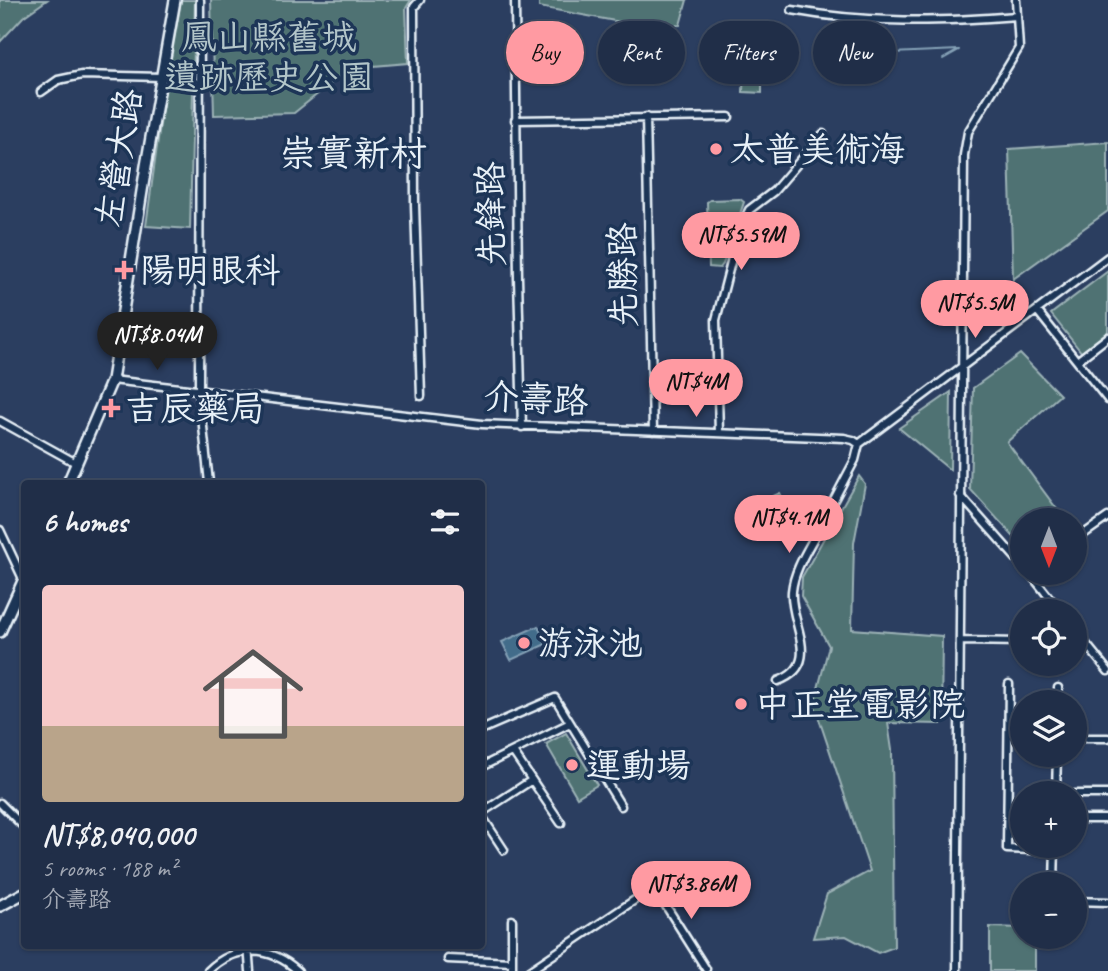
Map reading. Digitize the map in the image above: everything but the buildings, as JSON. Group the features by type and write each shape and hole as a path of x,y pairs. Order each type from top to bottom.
{"street":[{"name":"左營大路","path":"69,480 112,380 175,0"},
{"path":"200,0 200,407 209,480"},
{"path":"420,0 414,6 415,205 421,396"},
{"name":"先鋒路","path":"515,0 522,427"},
{"path":"957,971 964,155 968,132 1019,48 1016,0"},
{"path":"792,10 866,20 953,21 1017,16"},
{"path":"41,92 58,80 82,75 161,77"},
{"name":"先勝路","path":"646,117 653,430"},
{"path":"515,120 729,117"},
{"path":"719,433 716,320 739,231 750,210 774,191 823,134"},
{"path":"778,681 793,673 803,651 791,594 796,571 855,460 859,444 1108,257"},
{"path":"1038,312 1108,400"},
{"path":"1077,361 1108,337"},
{"name":"介壽路","path":"112,380 522,427 844,438 859,444"},
{"path":"0,421 76,463"},
{"path":"960,495 1010,551"},
{"path":"1087,532 1108,517"},
{"path":"0,530 21,574"},
{"path":"1039,585 1051,599"},
{"path":"0,632 21,586"},
{"path":"960,641 1010,642"},
{"path":"1087,644 1108,671"},
{"path":"1009,684 1007,849 1010,849"},
{"path":"485,728 555,698 621,806"},
{"path":"485,765 570,723"},
{"path":"1087,738 1108,738"},
{"path":"513,752 561,823"},
{"path":"485,811 532,780"},
{"path":"1087,794 1108,794"},
{"path":"0,803 21,824"},
{"path":"485,820 504,850"},
{"path":"1087,820 1108,820"},
{"path":"529,971 654,887 706,969"},
{"path":"0,906 21,895"},
{"path":"0,912 21,901"},
{"path":"1087,901 1108,902"},
{"path":"512,920 512,971"},
{"path":"208,971 225,958 246,949"},
{"path":"248,949 250,971"},
{"path":"252,949 276,955 298,971"},
{"path":"448,959 512,962"}],"green space":[{"path":"0,0 47,0 23,17 0,42"},
{"path":"181,0 195,0 190,229 146,226 166,81"},
{"name":"鳳山縣舊城 遺跡歷史公園","path":"211,0 411,0 406,8 408,63 350,68 294,113 214,115"},
{"path":"539,0 687,0 681,21 615,21 539,7"},
{"path":"743,84 762,84 762,93 743,92"},
{"path":"1108,142 1108,211 1013,279 1009,149"},
{"path":"740,199 744,202 723,264 720,268 709,267 707,202"},
{"path":"1108,271 1108,332 1082,353 1051,314"},
{"path":"1020,354 1060,395 1007,442 1056,508 1010,508 1010,533 970,489 973,388"},
{"path":"951,392 950,470 899,428"},
{"path":"859,476 865,484 854,543 852,629 942,636 941,724 888,723 892,750 894,947 878,953 846,936 813,938 827,894 870,871 814,704 829,646 801,596 802,577"},
{"path":"780,493 793,520 765,532 753,505"},
{"name":"運動場","path":"566,733 597,785 577,797 546,744"},
{"path":"990,927 1010,928 1010,949 1035,949 1035,971 990,971"}],"water":[{"name":"游泳池","path":"538,626 546,644 511,660 502,642"}],"waterway":[{"path":"896,53 959,50"},
{"path":"943,59 959,50"}],"place":[{"name":"太普美術海","path":"716,149"},
{"name":"陽明眼科","path":"124,270"},
{"name":"吉辰藥局","path":"111,408"},
{"name":"游泳池","path":"524,643"},
{"name":"中正堂電影院","path":"741,704"},
{"name":"運動場","path":"572,765"}],"district":[{"name":"崇實新村","path":"353,153"}]}
